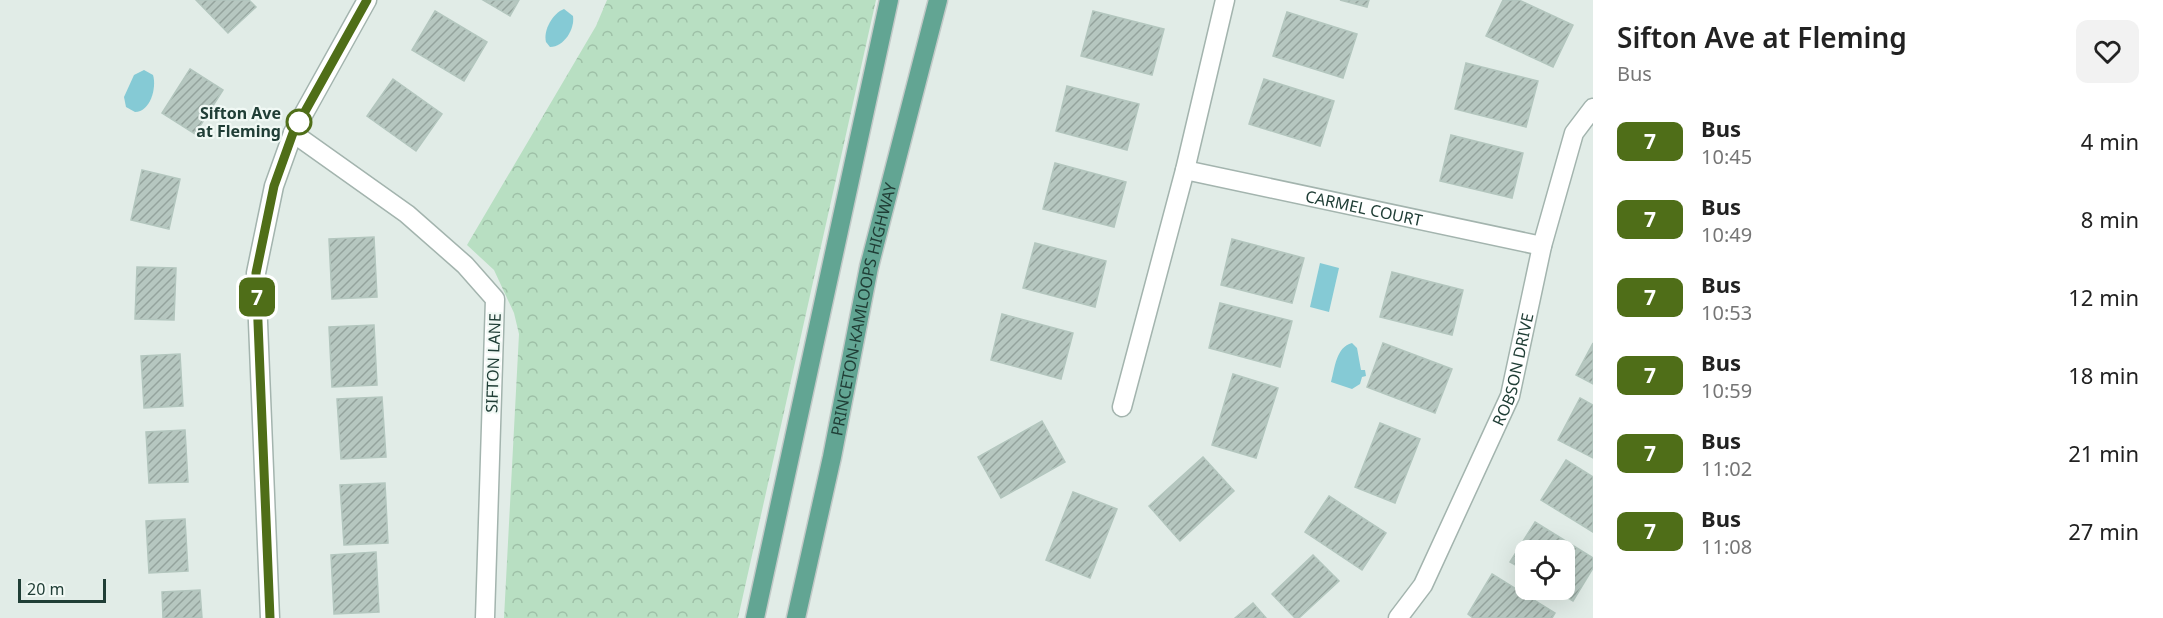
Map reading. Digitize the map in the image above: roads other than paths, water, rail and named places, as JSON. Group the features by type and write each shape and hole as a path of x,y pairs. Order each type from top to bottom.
{"main road":[{"path":"755,618 889,0"},
{"name":"PRINCETON-KAMLOOPS HIGHWAY","path":"796,618 832,457 869,267 938,0"}],"street":[{"path":"270,618 256,273 274,186 293,133 367,0"},
{"path":"1122,407 1185,170 1225,0"},
{"name":"ROBSON DRIVE","path":"1398,618 1423,585 1510,396 1542,246 1574,133 1593,108"},
{"name":"SIFTON LANE","path":"293,133 407,214 465,265 495,299 485,618"},
{"name":"CARMEL COURT","path":"1185,170 1542,246"}],"water":[{"path":"564,9 573,16 570,32 560,44 550,47 545,37 547,27 556,14"},
{"path":"144,70 153,75 153,92 145,108 135,112 126,107 124,97 134,75"},
{"path":"1320,263 1339,268 1329,312 1310,307"},
{"path":"1352,343 1357,348 1361,370 1365,370 1366,376 1362,377 1360,384 1352,389 1331,382 1339,353"}],"place":[{"name":"Sifton Ave at Fleming","path":"299,122"}]}
